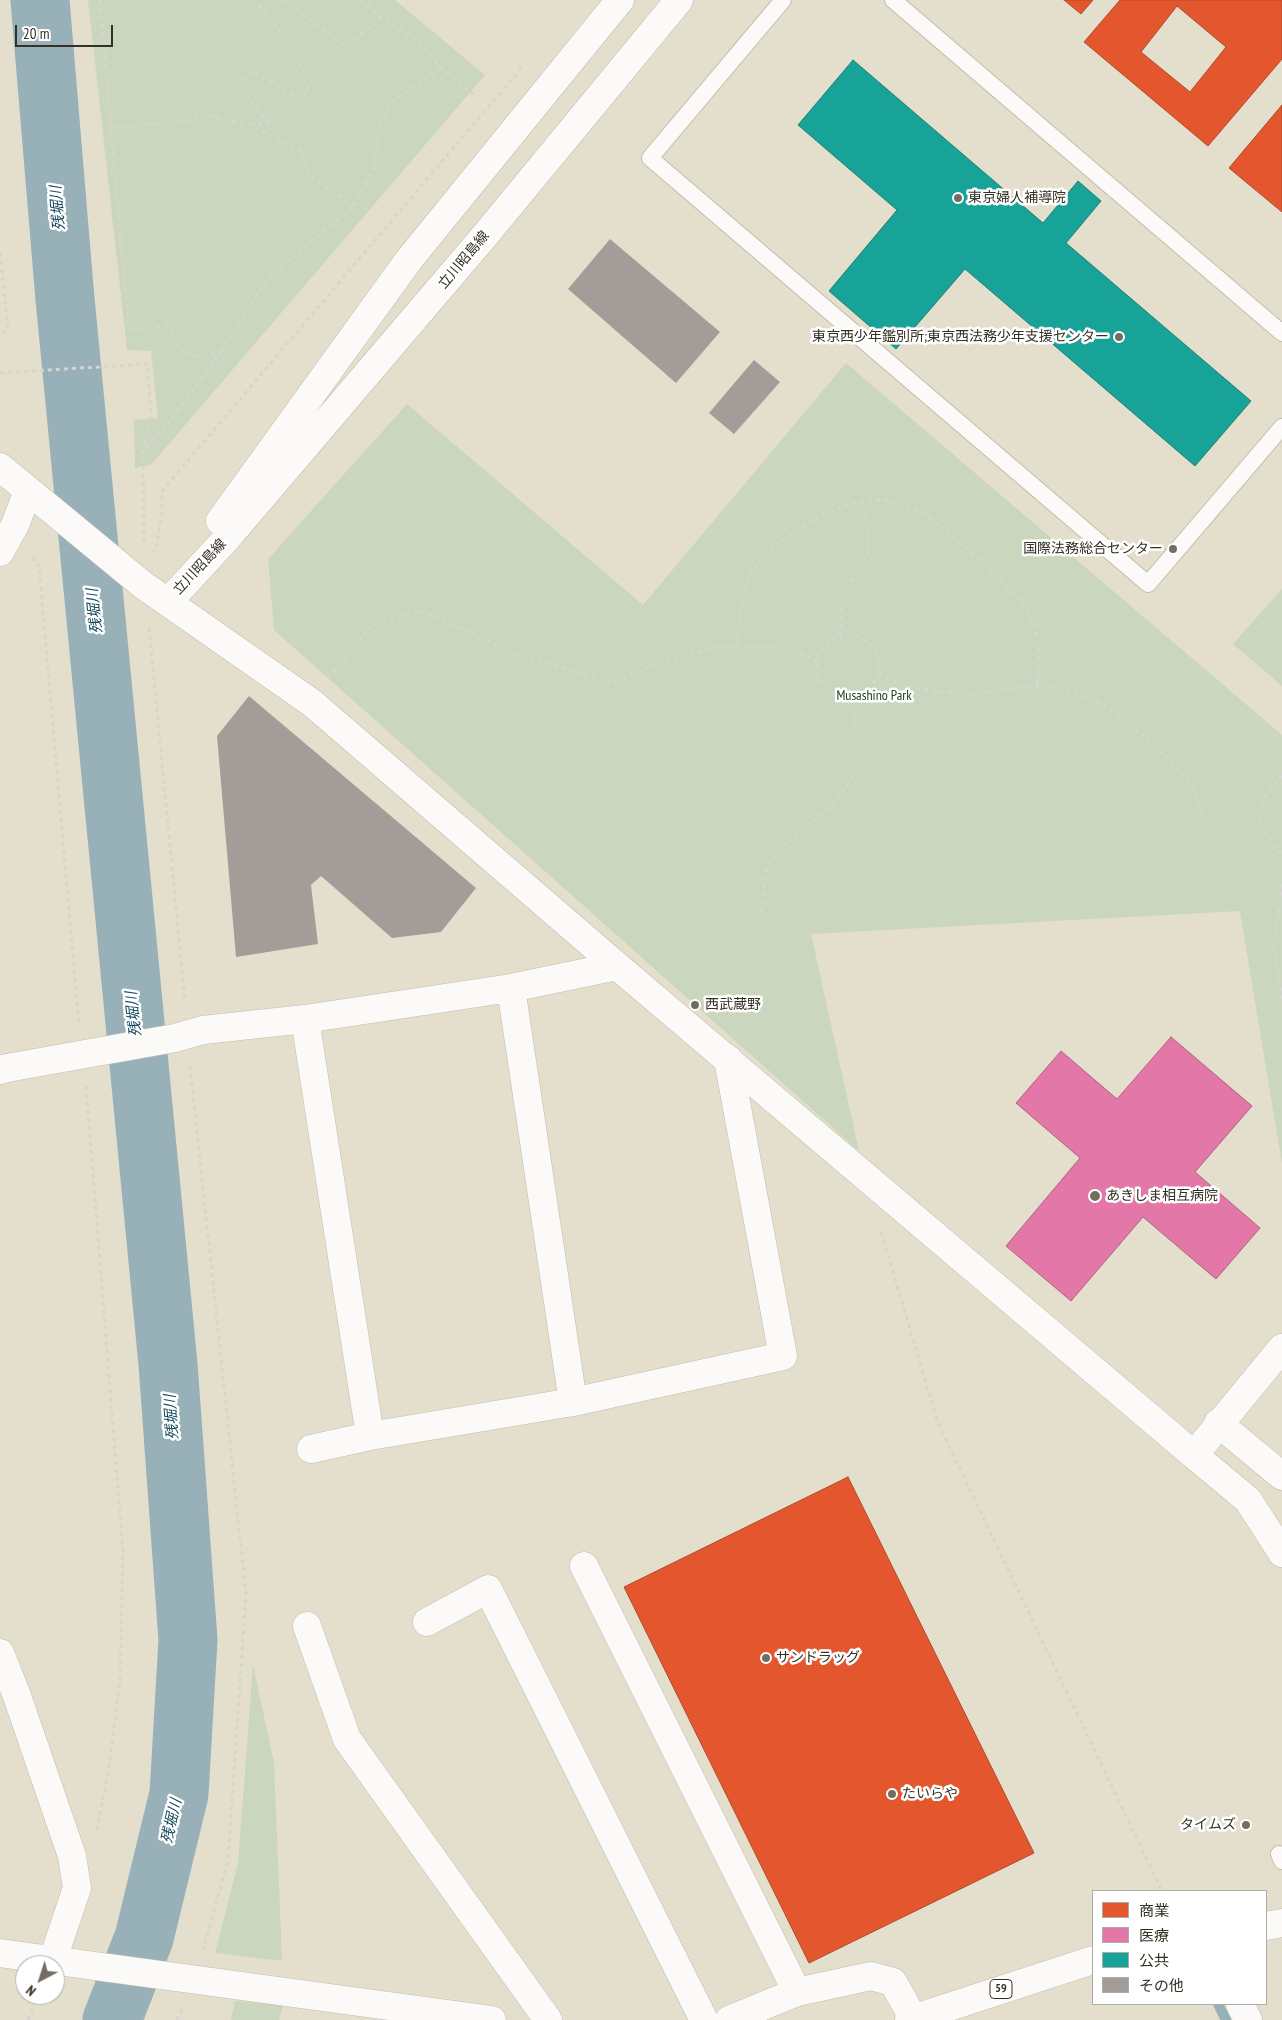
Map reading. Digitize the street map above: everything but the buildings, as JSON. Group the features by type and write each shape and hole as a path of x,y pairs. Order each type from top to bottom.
{"street":[{"name":"立川昭島線","path":"168,602 215,529 408,261 620,0"},
{"name":"立川昭島線","path":"168,602 235,529 487,233 679,0"},
{"path":"0,467 142,586 312,702 617,966 1248,1500 1282,1553"},
{"path":"0,552 33,496"},
{"path":"3,1069 88,1066 203,1030 305,1019 511,988 617,966"},
{"path":"511,988 573,1402"},
{"path":"305,1019 370,1436"},
{"path":"312,1449 370,1436 573,1402 783,1356 728,1059"},
{"path":"1194,1455 1218,1423 1282,1348"},
{"path":"1218,1423 1282,1476"},
{"path":"584,1566 797,1992"},
{"path":"427,1622 488,1589 704,2020"},
{"path":"307,1626 347,1739 548,2020"},
{"path":"0,1653 17,1696 72,1856 77,1888 62,1955"},
{"path":"1267,1926 1282,1923"},
{"path":"0,1953 15,1955"},
{"name":"59","path":"911,2019 1092,1960"},
{"path":"65,1962 492,2020"},
{"path":"729,2020 797,1992 871,1976 893,1982 911,2019"},
{"path":"1240,2005 1248,2020"}],"lane":[{"path":"783,0 650,158 657,164 1148,584 1282,427"},
{"path":"893,0 1282,333"}],"path":[{"path":"100,0 109,128 128,331 170,325 173,337 182,349 197,356 221,352"},
{"path":"250,125 268,122 239,87 254,70 299,99 308,90 296,50 254,0"},
{"path":"283,0 345,46 382,18"},
{"path":"361,0 382,18 422,44 441,68 476,97"},
{"path":"145,558 156,548 162,514 162,491 530,58"},
{"path":"143,449 167,426 221,352 268,278 354,206 374,167 379,126 388,107 400,96 441,68"},
{"path":"109,128 190,121 196,113 250,125 302,150 311,178 354,206"},
{"path":"0,253 8,331 0,332"},
{"path":"0,373 147,364 151,412 143,449 144,549"},
{"path":"737,646 741,608 749,575 765,556 782,541 820,515 863,502 881,500 900,503 925,514 969,550 1022,602 1035,628 1039,652 1037,686"},
{"path":"841,636 839,622 849,585 868,556 869,538 863,502"},
{"path":"39,566 79,1028"},
{"path":"325,682 372,625 420,610 511,652 612,682 650,667 713,647 788,648 817,661"},
{"path":"149,629 185,1009"},
{"path":"854,635 872,645 879,664 878,674 867,691 847,697 832,692 821,682 817,672 817,661 826,643 841,636 854,635"},
{"path":"878,674 901,685 939,692 977,694 1037,686 1063,690 1098,702 1119,715 1175,764 1193,788 1200,803 1201,818"},
{"path":"762,912 767,867 774,855 782,846 838,799 856,770 854,708 847,697"},
{"path":"1282,776 1263,798 1260,824 1277,851 1282,853"},
{"path":"1282,884 1274,948 1282,1001"},
{"path":"177,2020 185,1978 228,1860 246,1594 190,1064"},
{"path":"88,1066 124,1552 120,1681 109,1766 95,1839"},
{"path":"880,1229 938,1423 1162,1890"},
{"path":"28,2020 34,2005"}],"green space":[{"path":"88,0 395,0 485,75 151,465 135,468 134,420 158,418 151,351 127,350"},
{"name":"Musashino Park","path":"846,363 1282,735 1282,1163 1240,911 811,934 859,1151 274,630 268,559 407,404 643,605"},
{"path":"1282,589 1282,686 1233,644"},
{"path":"253,1665 274,1763 282,1961 215,1953 238,1864"},
{"path":"235,2001 283,2005 279,2020 231,2020"}],"waterway":[{"name":"残堀川","path":"40,0 65,299 168,1364 188,1640 179,1794 144,1938 112,2020"},
{"path":"1218,2005 1226,2020"}],"place":[{"name":"東京婦人補導院","path":"958,198"},
{"name":"東京西少年鑑別所;東京西法務少年支援センター","path":"1119,337"},
{"name":"国際法務総合センター","path":"1173,549"},
{"name":"西武蔵野","path":"695,1005"},
{"name":"あきしま相互病院","path":"1095,1196"},
{"name":"サンドラッグ","path":"766,1658"},
{"name":"たいらや","path":"892,1794"},
{"name":"タイムズ","path":"1246,1825"}]}
